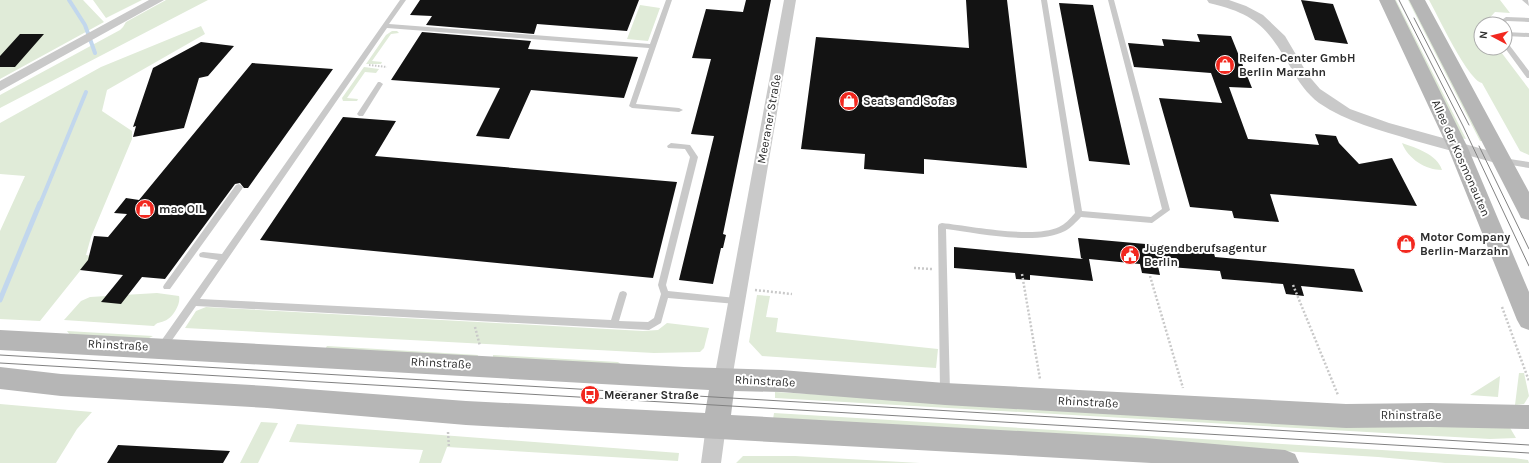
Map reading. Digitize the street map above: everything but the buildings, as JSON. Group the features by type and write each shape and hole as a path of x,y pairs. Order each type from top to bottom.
{"main road":[{"name":"Allee der Kosmonauten","path":"1387,0 1458,148 1529,320"},
{"path":"1417,0 1503,160 1529,212"},
{"name":"Rhinstraße","path":"0,340 781,381 945,394 1346,416 1430,415 1529,417"},
{"path":"0,378 61,385 267,397 466,413 1145,450 1285,463"},
{"path":"716,426 723,379"}],"street":[{"path":"0,87 158,0"},
{"name":"Meeraner Straße","path":"723,379 790,0"},
{"path":"1213,0 1238,7 1260,19 1280,38 1300,75 1323,98 1340,109 1395,130 1503,160"},
{"path":"711,463 716,426"}],"lane":[{"path":"162,348 403,0"},
{"path":"669,0 632,106 679,110"},
{"path":"945,394 942,226 1042,236 1060,231 1071,224 1079,214 1044,0"},
{"path":"1079,214 1152,220 1166,210 1111,0"},
{"path":"1525,0 1529,4"},
{"path":"1513,19 1529,20"},
{"path":"385,26 653,46"},
{"path":"1513,34 1529,35"},
{"path":"1513,54 1529,76"},
{"path":"360,114 380,84"},
{"path":"193,302 649,326 658,320 665,294 662,285 694,157 686,147 671,146"},
{"path":"1503,160 1529,165"},
{"path":"167,287 239,187"},
{"path":"203,255 225,257"},
{"path":"614,324 623,294"},
{"path":"665,294 736,301"}],"path":[{"path":"359,65 387,67"},
{"path":"914,268 942,270"},
{"path":"1022,274 1040,379"},
{"path":"1150,276 1183,388"},
{"path":"1292,285 1338,395"},
{"path":"754,290 792,294"},
{"path":"473,316 480,346"},
{"path":"1523,365 1529,381"},
{"path":"448,432 449,448"}],"green space":[{"path":"0,0 83,0 104,22 0,79 0,67 15,67 0,56"},
{"path":"93,0 142,0 106,18"},
{"path":"166,0 208,0 0,108 0,95 120,30 126,22"},
{"path":"1392,0 1396,0 1466,139 1460,138"},
{"path":"1408,0 1412,0 1485,141 1480,141"},
{"path":"1429,0 1500,0 1510,13 1495,12 1491,16 1473,16 1473,56 1504,56 1529,89 1529,155 1520,151 1482,83 1476,79 1461,60"},
{"path":"640,5 660,8 648,41 627,39"},
{"path":"201,26 205,34 107,90 102,111 132,131 132,139 91,237 86,255 92,256 40,321 0,319 0,231 25,176 0,174 0,123 101,67"},
{"path":"392,31 397,31 399,33 391,34 372,61 382,62 381,64 366,64 386,35"},
{"path":"364,67 379,69 376,73 365,72 347,98 358,99 357,101 343,101 342,98"},
{"path":"1402,143 1431,156 1436,160 1442,170 1424,166 1413,159"},
{"path":"157,293 179,296 179,302 175,312 170,317 154,326 64,320 81,301 90,297"},
{"path":"757,295 770,296 766,317 778,318 776,332 938,349 936,368 762,356 749,342"},
{"path":"206,307 643,331 658,330 667,323 709,328 704,348 700,352 654,353 185,328 196,311"},
{"path":"67,331 153,336 147,339 70,335"},
{"path":"327,346 478,355 477,358 325,349"},
{"path":"493,355 618,362 623,366 493,359"},
{"path":"1519,373 1524,373 1529,396 1524,404 1515,405"},
{"path":"1500,376 1498,397 1470,395"},
{"path":"775,392 1320,423 1509,426 1516,438 1490,439 775,398"},
{"path":"0,404 92,412 77,429 56,463 0,463"},
{"path":"774,413 1514,458 1528,460 1529,463 1445,463 1378,457 773,419"},
{"path":"261,422 278,423 258,463 240,463"},
{"path":"297,424 679,453 678,461 447,447 441,463 419,463 423,450 289,442"},
{"path":"743,456 795,456 920,463 736,463"}],"waterway":[{"path":"69,0 85,25 95,53"},
{"path":"40,204 86,92"},
{"path":"0,300 40,203"}],"tram line":[{"path":"1399,0 1463,126 1529,266"},
{"path":"1414,18 1469,125"},
{"path":"1479,146 1529,249"},
{"path":"0,355 1529,445"},
{"path":"0,363 1529,453"}],"place":[{"name":"Reifen-Center GmbH Berlin Marzahn","path":"1225,65"},
{"name":"Seats and Sofas","path":"849,101"},
{"name":"mac OIL","path":"145,209"},
{"name":"Motor Company Berlin-Marzahn","path":"1406,244"},
{"name":"Jugendberufsagentur Berlin","path":"1130,255"},
{"name":"Meeraner Straße","path":"590,395"}]}
